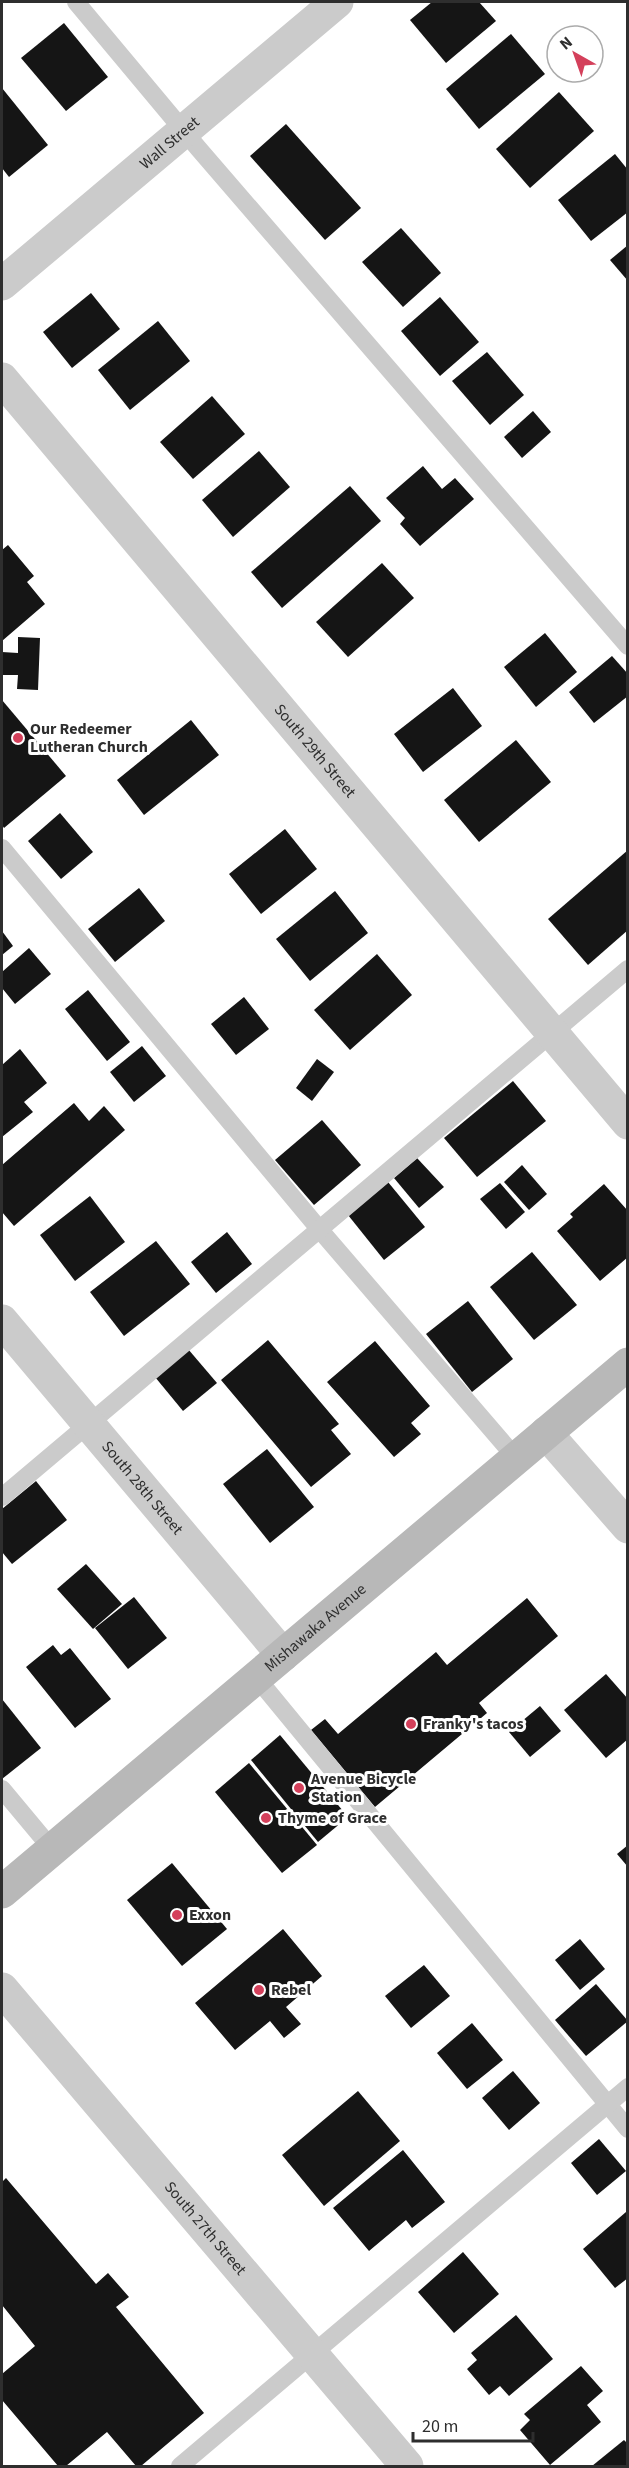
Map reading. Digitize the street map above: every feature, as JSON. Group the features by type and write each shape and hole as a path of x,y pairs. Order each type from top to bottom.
{"main road":[{"name":"Mishawaka Avenue","path":"2,1892 627,1364"}],"street":[{"name":"Wall Street","path":"2,284 338,2"},
{"name":"South 29th Street","path":"2,380 627,1123"},
{"name":"South 28th Street","path":"2,1321 283,1655"},
{"path":"546,1433 627,1527"},
{"name":"South 27th Street","path":"2,1989 408,2466"}],"lane":[{"path":"76,2 627,646"},
{"path":"2,848 320,1230 516,1458"},
{"path":"2,1497 627,969"},
{"path":"256,1677 627,2129"},
{"path":"2,1789 52,1850"},
{"path":"180,2466 627,2087"}],"building":[{"path":"432,2 479,2 496,21 446,63 410,20"},
{"path":"64,23 108,77 66,111 21,58"},
{"path":"511,34 545,74 479,129 446,89"},
{"path":"2,88 48,145 9,177 2,168"},
{"path":"559,92 594,131 530,188 496,149"},
{"path":"286,124 361,208 325,240 250,156"},
{"path":"615,154 628,170 628,212 591,241 558,200"},
{"path":"401,228 441,273 403,307 362,262"},
{"path":"628,245 628,281 610,260"},
{"path":"91,293 120,329 72,368 43,332"},
{"path":"440,297 479,342 440,376 401,331"},
{"path":"158,321 190,361 130,410 98,370"},
{"path":"487,352 524,395 490,425 452,381"},
{"path":"212,396 245,434 193,479 160,442"},
{"path":"533,411 551,432 522,458 504,437"},
{"path":"259,451 290,487 233,537 202,500"},
{"path":"423,466 442,489 455,478 474,499 420,546 400,524 405,518 386,498"},
{"path":"350,486 381,521 282,608 251,572"},
{"path":"8,545 34,576 27,582 45,604 2,641 2,550"},
{"path":"382,563 414,598 348,657 316,622"},
{"path":"545,633 577,672 536,707 504,667"},
{"path":"18,637 40,638 38,690 17,689 18,675 2,675 2,652 18,653"},
{"path":"612,656 628,674 628,696 594,723 569,692"},
{"path":"453,688 482,726 423,772 394,734"},
{"name":"Our Redeemer Lutheran Church","path":"2,700 66,776 4,828 2,825"},
{"path":"191,720 219,755 144,815 117,780"},
{"path":"516,740 551,782 479,842 444,800"},
{"path":"60,813 93,852 61,879 28,841"},
{"path":"285,829 317,869 261,914 229,874"},
{"path":"628,850 628,930 588,965 548,919"},
{"path":"139,888 165,921 115,962 88,929"},
{"path":"335,891 368,933 310,981 276,939"},
{"path":"2,931 13,946 2,955"},
{"path":"29,948 51,974 15,1004 2,988 2,972"},
{"path":"377,954 412,995 350,1050 314,1010"},
{"path":"88,990 130,1042 107,1061 65,1009"},
{"path":"244,997 269,1029 236,1055 211,1024"},
{"path":"142,1046 166,1076 134,1102 110,1072"},
{"path":"20,1049 47,1083 24,1102 33,1112 2,1137 2,1065"},
{"path":"317,1059 334,1072 312,1101 296,1088"},
{"path":"513,1081 546,1121 477,1177 444,1138"},
{"path":"74,1103 89,1121 104,1106 125,1130 14,1226 2,1212 2,1165"},
{"path":"322,1120 361,1165 314,1205 275,1160"},
{"path":"417,1158 444,1187 419,1208 394,1178"},
{"path":"522,1165 547,1194 529,1210 504,1182"},
{"path":"388,1182 425,1227 384,1260 348,1215"},
{"path":"500,1183 525,1212 506,1229 480,1199"},
{"path":"604,1184 628,1211 628,1257 600,1281 557,1231 573,1217 570,1214"},
{"path":"90,1196 125,1242 75,1281 40,1235"},
{"path":"227,1232 252,1264 216,1293 191,1262"},
{"path":"156,1241 190,1284 124,1336 90,1292"},
{"path":"532,1252 577,1305 534,1340 490,1287"},
{"path":"468,1301 513,1359 472,1392 426,1334"},
{"path":"268,1340 339,1424 331,1430 351,1454 311,1487 221,1380"},
{"path":"375,1341 430,1406 411,1423 421,1434 394,1457 327,1382"},
{"path":"188,1349 217,1383 183,1411 155,1377"},
{"path":"267,1449 314,1507 270,1543 223,1484"},
{"path":"36,1481 67,1520 12,1564 2,1552 2,1509"},
{"path":"86,1564 122,1604 93,1629 57,1589"},
{"path":"134,1597 167,1638 128,1669 95,1628"},
{"name":"Franky's tacos","path":"527,1598 558,1636 479,1703 487,1713 375,1807 311,1730 325,1719 338,1734 436,1652 447,1665"},
{"path":"53,1645 61,1655 70,1648 111,1699 75,1728 26,1667"},
{"path":"606,1674 628,1699 628,1739 606,1758 564,1710"},
{"path":"2,1699 41,1748 2,1779"},
{"path":"540,1706 561,1731 530,1757 509,1732"},
{"name":"Avenue Bicycle Station","path":"280,1735 348,1817 318,1842 251,1760"},
{"name":"Thyme of Grace","path":"249,1763 317,1845 282,1873 215,1792"},
{"path":"628,1845 628,1867 617,1854"},
{"name":"Exxon","path":"172,1863 227,1929 182,1966 127,1900"},
{"name":"Rebel","path":"283,1929 322,1976 286,2007 301,2024 284,2038 270,2021 235,2050 195,2003"},
{"path":"580,1939 605,1969 580,1990 555,1960"},
{"path":"424,1965 450,1996 411,2028 385,1996"},
{"path":"596,1984 628,2021 586,2056 555,2020"},
{"path":"472,2023 503,2060 467,2089 437,2053"},
{"path":"513,2071 540,2103 509,2130 482,2098"},
{"path":"358,2091 400,2141 324,2206 282,2155"},
{"path":"599,2139 626,2171 597,2195 571,2163"},
{"path":"403,2150 445,2202 412,2228 406,2220 369,2251 333,2208"},
{"path":"6,2178 96,2284 108,2273 129,2297 116,2307 204,2413 141,2466 136,2466 107,2432 66,2466 58,2466 2,2400 2,2374 35,2346 2,2305 2,2182"},
{"path":"626,2212 628,2278 615,2288 583,2249"},
{"path":"463,2252 499,2294 454,2333 418,2292"},
{"path":"516,2315 553,2359 509,2396 500,2386 489,2395 467,2369 477,2360 471,2353"},
{"path":"581,2366 603,2391 587,2405 601,2422 550,2465 520,2430 530,2420 524,2414"},
{"path":"624,2440 628,2444 628,2466 592,2466"}],"place":[{"name":"Our Redeemer Lutheran Church","path":"18,738"},
{"name":"Franky's tacos","path":"411,1724"},
{"name":"Avenue Bicycle Station","path":"299,1788"},
{"name":"Thyme of Grace","path":"266,1818"},
{"name":"Exxon","path":"177,1915"},
{"name":"Rebel","path":"259,1990"}]}
